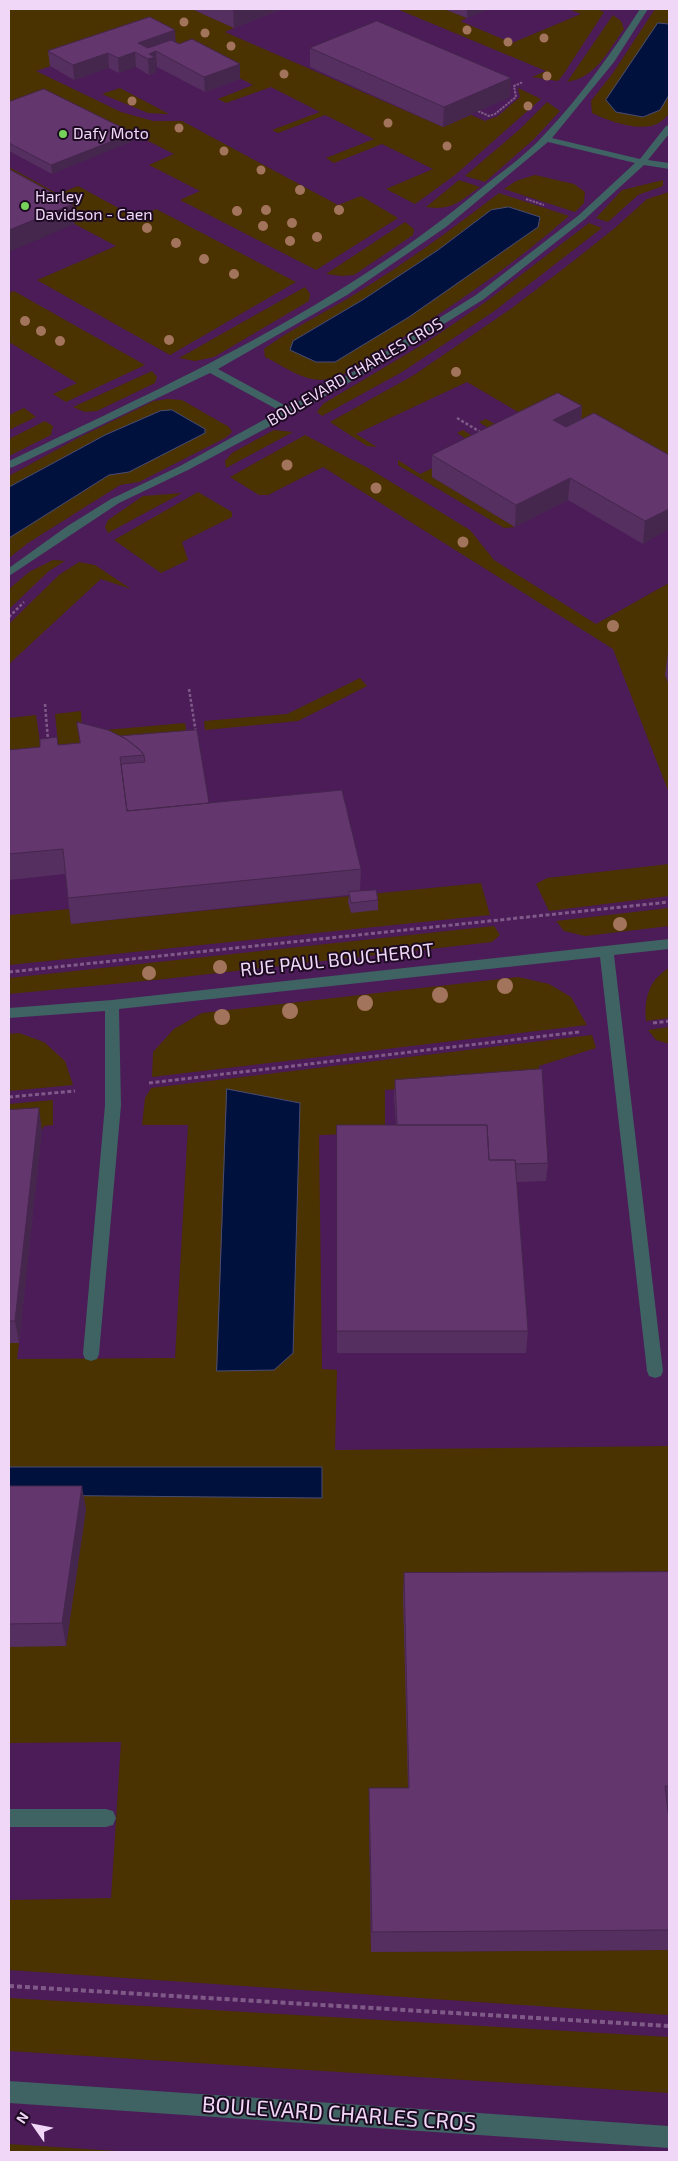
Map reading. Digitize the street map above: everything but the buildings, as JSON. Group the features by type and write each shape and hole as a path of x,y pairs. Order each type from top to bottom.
{"street":[{"path":"9,465 210,369 343,293 444,225 546,139 611,60 644,9"},
{"name":"BOULEVARD CHARLES CROS","path":"9,573 70,529 115,501 289,412 355,375 480,297 582,217 642,162 669,128"},
{"path":"546,139 642,162 669,166"},
{"path":"210,369 289,412"},
{"name":"RUE PAUL BOUCHEROT","path":"9,1013 112,1005 669,944"},
{"path":"606,951 655,1372"},
{"path":"91,1354 113,1105 112,1005"},
{"path":"9,1818 106,1818"},
{"name":"BOULEVARD CHARLES CROS","path":"9,2092 669,2137"}],"path":[{"path":"478,111 489,116 495,114 516,97 514,86 523,82"},
{"path":"489,187 582,217"},
{"path":"457,418 486,436"},
{"path":"189,689 196,735"},
{"path":"45,704 48,743"},
{"path":"9,972 669,902"},
{"path":"9,1097 112,1087 669,1021"},
{"path":"9,1986 669,2026"}],"shaded area":[{"path":"9,9 669,9 669,2152 9,2152"},
{"path":"9,9 192,9 234,28 225,32 443,127 471,115 485,121 498,116 520,97 518,88 541,99 455,175 415,204 386,189 433,169 382,144 334,163 326,158 374,139 325,115 278,133 272,130 320,112 271,87 226,103 218,99 253,85 151,32 36,71 121,112 153,121 182,121 338,205 361,196 398,218 316,270 180,200 200,191 149,165 174,154 111,122 102,126 9,111"},
{"path":"397,9 444,9 467,18 460,21 512,43 581,14 569,9 597,9 604,12 558,81 532,77 546,71"},
{"path":"655,9 669,9 669,114 657,124 641,127 615,122 592,113 591,101 613,73"},
{"path":"613,15 621,21 624,29 594,69 586,75 567,82"},
{"path":"120,88 169,114 148,113 102,94"},
{"path":"547,102 560,111 534,139 485,182 465,176 519,130"},
{"path":"9,167 58,194 78,186 137,218 156,209 296,282 170,355 37,280 116,246 9,189"},
{"path":"535,175 574,184 585,192 584,203 575,212 504,189 516,181"},
{"path":"459,180 480,187 455,204 443,208 426,207"},
{"path":"663,180 663,186 638,195 608,222 596,218 622,190"},
{"path":"669,192 669,478 507,440 479,422 486,419 507,431 530,419 467,382 356,434 377,447 367,446 330,422 414,375 512,308 615,228 647,199"},
{"path":"499,193 569,216 483,284 349,372 330,379 306,378 265,357 264,349 390,272 445,234"},
{"path":"405,222 414,229 413,235 354,275 326,274"},
{"path":"589,223 602,228 493,312 402,372 322,416 317,412 323,404 427,342 487,301"},
{"path":"305,287 310,294 309,301 214,357 195,361 179,358"},
{"path":"14,291 145,365 66,402 53,394 77,383 9,342 9,293"},
{"path":"152,371 157,377 155,383 97,411 85,412 73,407"},
{"path":"182,400 229,427 232,432 225,438 139,482 120,485 28,543 9,558 9,476 78,438 154,401"},
{"path":"24,408 36,417 9,430 9,415"},
{"path":"45,421 53,426 51,435 9,456 9,439"},
{"path":"274,430 293,432 226,468 225,461 232,453"},
{"path":"463,430 490,447 432,477 515,527 504,528 398,465 398,460 420,474 478,446 457,433"},
{"path":"305,435 368,468 470,530 494,560 596,624 669,583 669,674 665,675 669,685 669,793 613,649 323,467 268,495 259,495 230,477"},
{"path":"198,492 232,512 232,517 182,542 188,560 161,573 114,540"},
{"path":"182,493 108,533 105,527 108,520 143,496"},
{"path":"53,560 65,561 49,571 9,609 9,589 29,572"},
{"path":"79,562 95,565 131,589 101,579 9,664 9,624 59,575"},
{"path":"360,678 367,686 298,721 205,730 204,721 287,714"},
{"path":"81,711 82,732 185,723 190,749 60,762 55,714"},
{"path":"36,715 43,764 9,775 9,718"},
{"path":"669,864 669,896 549,911 536,884 547,878"},
{"path":"481,883 490,915 9,965 9,890 10,915 69,909 71,924"},
{"path":"669,908 669,926 585,936 564,931 556,921"},
{"path":"494,926 500,935 492,942 165,979 9,994 9,978"},
{"path":"669,968 669,1018 646,1021 646,1005 649,990 657,978"},
{"path":"518,977 549,984 571,997 587,1025 152,1077 153,1052 174,1029 202,1013"},
{"path":"669,1027 669,1044 656,1040 648,1030"},
{"path":"19,1033 44,1042 65,1061 73,1085 9,1091 9,1034"},
{"path":"592,1035 596,1048 539,1066 539,1077 385,1090 385,1133 319,1135 322,1369 337,1370 335,1450 669,1446 669,1595 408,1810 369,1810 371,1952 669,1950 669,2015 9,1970 9,1900 111,1898 121,1742 9,1743 9,1343 19,1343 17,1359 175,1358 188,1125 142,1125 145,1098 151,1088"},
{"path":"53,1100 53,1125 44,1126 42,1130 9,1133 9,1104"},
{"path":"9,1998 669,2037 669,2093 9,2051"},
{"path":"9,2144 131,2152 9,2152"}],"water":[{"path":"658,23 669,24 669,95 660,110 643,117 616,112 606,100"},
{"path":"509,207 540,217 538,227 409,317 335,362 316,362 290,350 293,341 364,299 438,250 491,210"},
{"path":"172,410 205,429 205,433 129,472 109,475 9,538 9,487 105,435 160,411"},
{"path":"227,1089 300,1103 293,1353 274,1370 217,1371"},
{"path":"9,1467 322,1467 322,1498 9,1495"}],"place":[{"name":"Dafy Moto","path":"63,134"},
{"name":"Harley Davidson - Caen","path":"25,206"}]}
